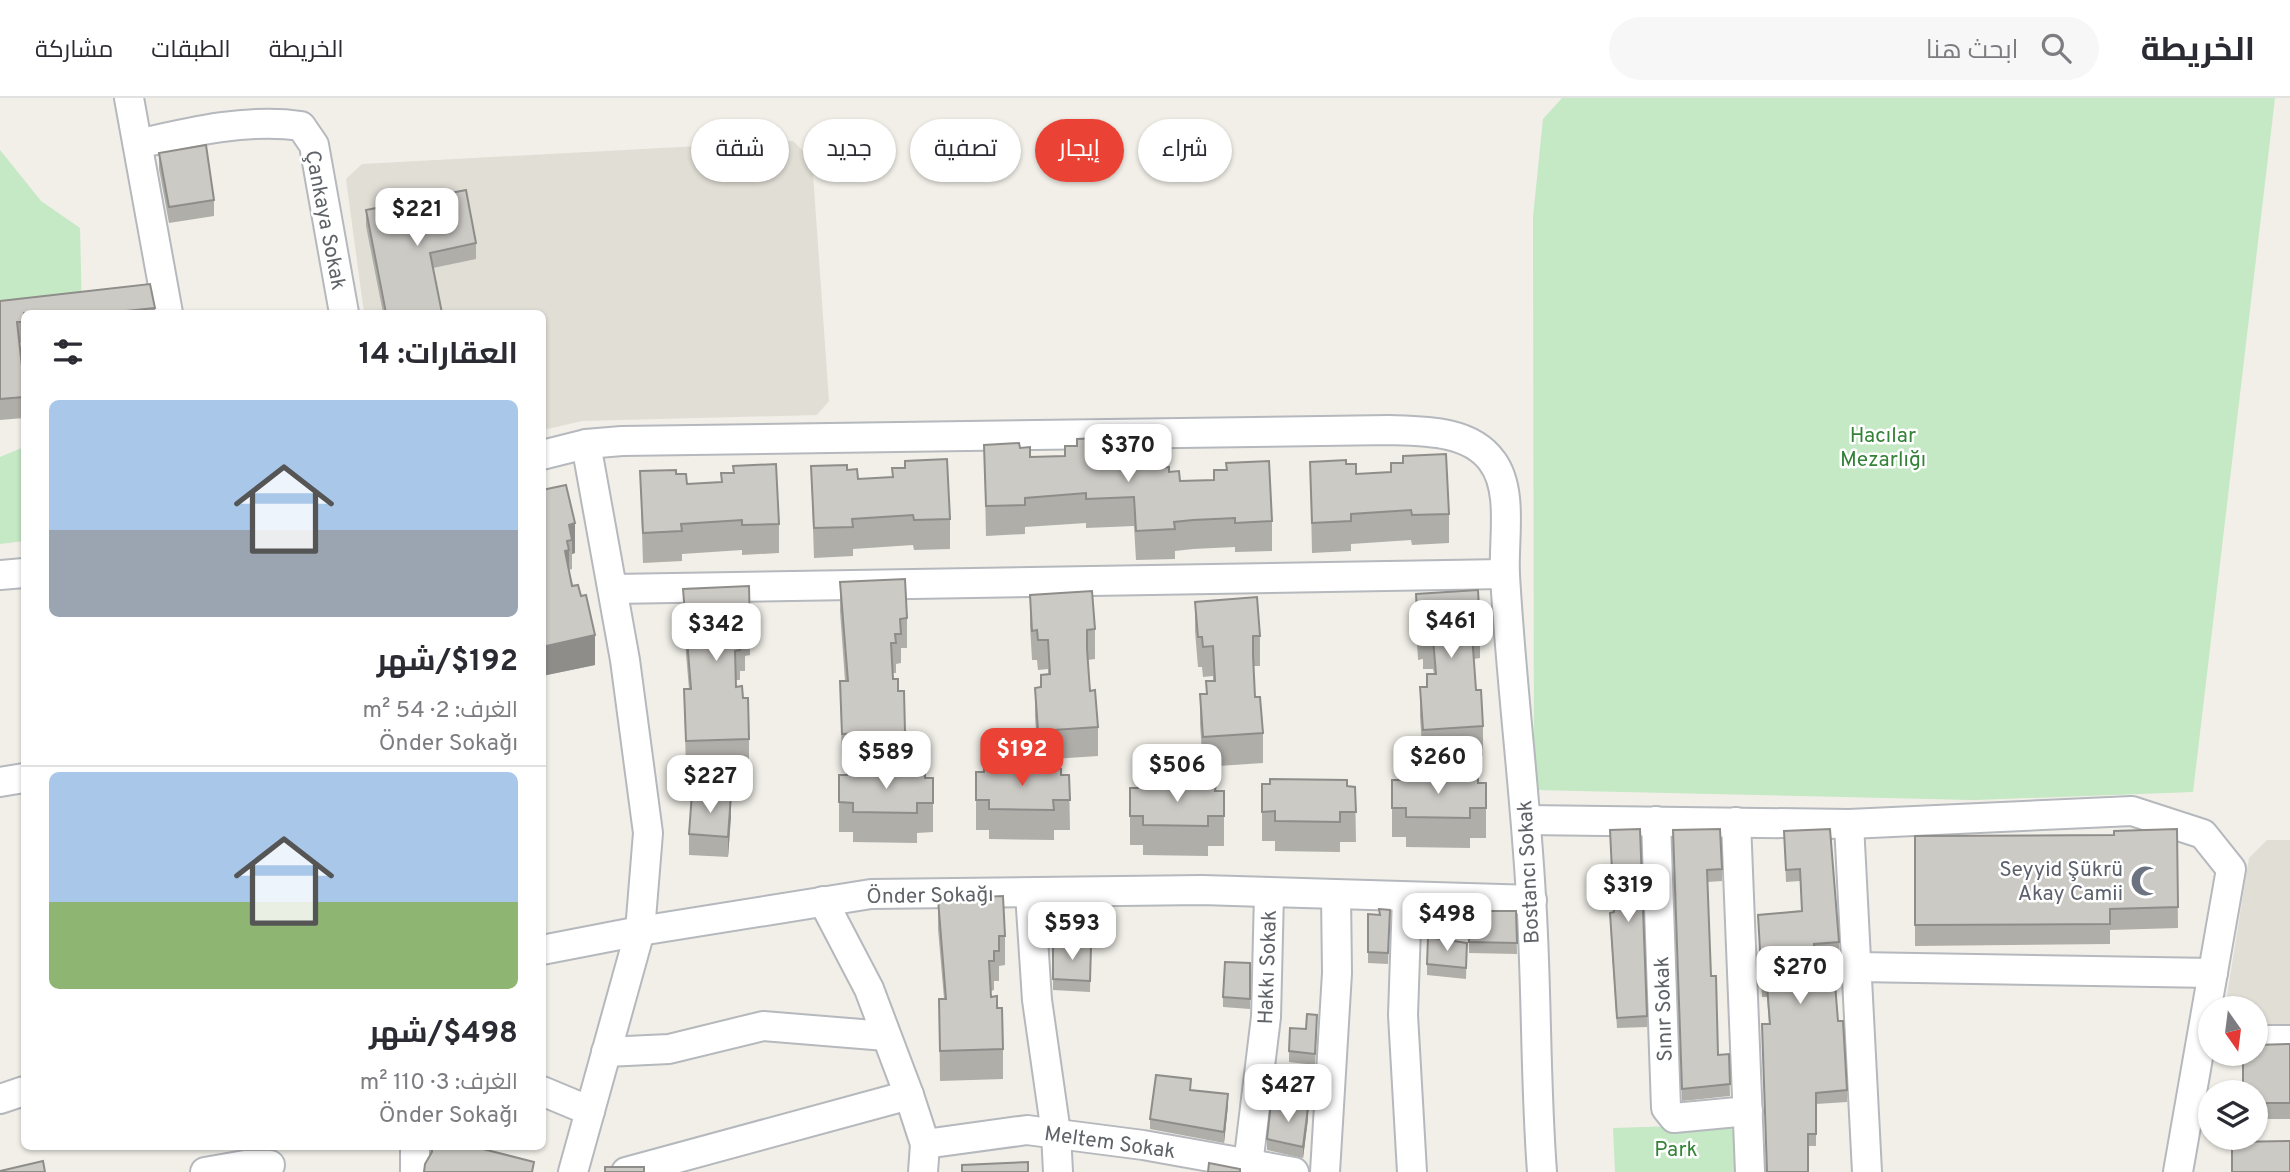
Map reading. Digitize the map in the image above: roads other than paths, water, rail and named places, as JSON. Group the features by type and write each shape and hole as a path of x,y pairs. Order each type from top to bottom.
{"street":[{"path":"129,98 167,310"},
{"name":"Çankaya Sokak","path":"138,144 187,133 276,122 302,126 314,145 343,310"},
{"name":"Bostancı Sokak","path":"546,454 586,444 883,437 1427,432 1467,441 1491,458 1500,472 1503,491 1504,574 1532,900 1542,1172"},
{"path":"573,1172 640,931 648,833 613,589 586,444"},
{"path":"0,575 21,573"},
{"path":"613,589 1504,574"},
{"path":"0,782 21,778"},
{"path":"1526,820 1849,824 2132,810 2203,834 2231,869 2211,996"},
{"name":"Sınır Sokak","path":"1656,821 1666,1108 1674,1118 1748,1111"},
{"path":"1736,822 1750,1172"},
{"path":"1849,824 1867,1172"},
{"name":"Önder Sokağı","path":"546,949 640,931 871,894 1202,890 1532,900"},
{"path":"1030,893 1037,1000 1056,1133 1058,1172"},
{"name":"Hakkı Sokak","path":"1248,1165 1266,1017 1269,894"},
{"path":"1325,1172 1337,973 1336,895"},
{"path":"1407,898 1403,1015 1412,1172"},
{"path":"823,901 869,989 909,1095 925,1144 923,1172"},
{"path":"1857,967 2213,973"},
{"path":"606,1052 669,1049 763,1026 886,1036"},
{"path":"2268,1040 2290,1040"},
{"path":"2178,1172 2200,1066"},
{"path":"0,1099 21,1092"},
{"path":"546,1093 590,1111"},
{"path":"626,1172 909,1095"},
{"name":"Meltem Sokak","path":"925,1144 1027,1130 1143,1145 1294,1172"},
{"path":"415,1150 415,1172"},
{"path":"205,1172 272,1161"}],"place":[{"name":"Seyyid Şükrü Akay Camii","path":"2146,881"}],"park label":[{"name":"Hacılar Mezarlığı","path":"1883,447"},
{"name":"Park","path":"1676,1149"}]}
